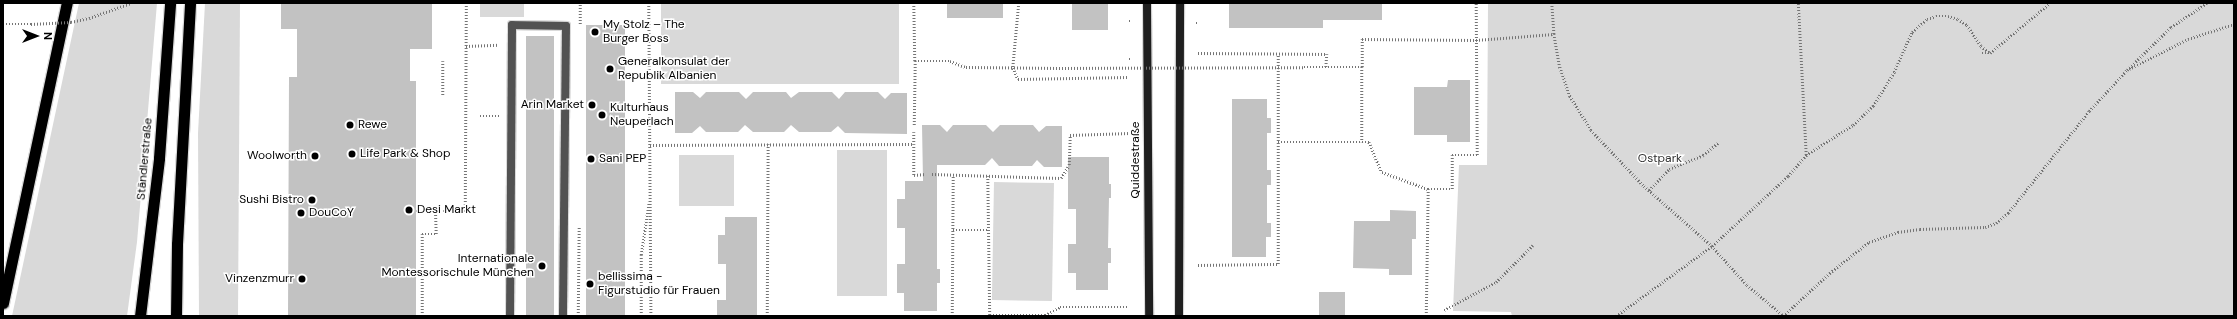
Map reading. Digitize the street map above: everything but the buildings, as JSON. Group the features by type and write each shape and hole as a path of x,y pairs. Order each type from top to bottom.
{"highway":[{"path":"3,303 67,3"},
{"name":"Ständlerstraße","path":"140,316 158,158 170,3"},
{"path":"176,316 176,244 190,3"},
{"path":"3,278 12,256"}],"main road":[{"name":"Quiddestraße","path":"1147,3 1149,316"},
{"path":"1179,316 1180,3"}],"lane":[{"path":"510,316 512,25 566,26 563,316"}],"path":[{"path":"3,24 71,22 90,18 131,3"},
{"path":"416,211 465,211 466,3"},
{"path":"649,3 651,316"},
{"path":"914,3 914,125"},
{"path":"1019,3 1013,68 1018,79 1129,77"},
{"path":"1278,142 1369,142 1382,172 1428,189 1452,189 1452,156 1477,155 1476,3"},
{"path":"1552,3 1554,34 1560,67 1570,96 1578,112 1606,147 1649,190 1712,246 1747,285 1783,316 1832,271 1869,242 1898,232 1985,227 1996,223 2008,213 2089,111 2127,70 2171,27 2207,3"},
{"path":"1798,3 1806,155"},
{"path":"1982,53 1990,52 2050,3"},
{"path":"1616,316 1712,246 1788,176 1806,155 1853,125 1873,106 1894,72 1912,32 1927,19 1936,16 1948,16 1958,19 1967,25 1981,46 1990,52"},
{"path":"2127,70 2188,40 2234,24"},
{"path":"1362,142 1362,39 1476,40 1554,34"},
{"path":"466,46 512,45"},
{"path":"1198,53 1327,54 1326,67"},
{"path":"1198,265 1278,264 1278,54"},
{"path":"442,61 442,96"},
{"path":"915,61 950,61 966,67 1013,68 1362,67"},
{"path":"480,116 511,116"},
{"path":"914,132 914,175 926,174"},
{"path":"932,174 1061,178 1069,165 1070,135 1130,133"},
{"path":"1649,190 1670,169 1703,155 1719,142"},
{"path":"767,316 768,144"},
{"path":"650,145 914,144"},
{"path":"952,316 953,175"},
{"path":"988,176 990,315 1045,315 1060,307 1129,307"},
{"path":"1426,316 1428,189"},
{"path":"641,316 641,255 651,194"},
{"path":"422,316 422,234 436,234 435,211"},
{"path":"953,230 989,230"},
{"path":"1444,310 1496,282 1533,245"}],"green space":[{"path":"79,3 157,3 137,242 127,316 12,316"},
{"path":"205,3 240,3 238,316 199,316 198,133"},
{"path":"480,3 524,3 524,17 480,17"},
{"path":"661,3 899,3 899,84 661,84"},
{"name":"Ostpark","path":"1488,3 2234,3 2234,316 1512,316 1511,312 1453,311 1459,165 1487,165"},
{"path":"837,150 887,150 887,296 837,296"},
{"path":"679,155 734,155 734,206 679,206"},
{"path":"994,182 1054,183 1052,301 992,300"}],"place":[{"name":"My Stolz – The Burger Boss","path":"595,32"},
{"name":"Generalkonsulat der Republik Albanien","path":"610,69"},
{"name":"Arin Market","path":"592,105"},
{"name":"Kulturhaus Neuperlach","path":"602,115"},
{"name":"Rewe","path":"350,125"},
{"name":"Life Park & Shop","path":"352,154"},
{"name":"Woolworth","path":"315,156"},
{"name":"Sani PEP","path":"591,159"},
{"name":"Sushi Bistro","path":"312,200"},
{"name":"Desi Markt","path":"409,210"},
{"name":"DouCoY","path":"301,213"},
{"name":"Internationale Montessorischule München","path":"542,266"},
{"name":"Vinzenzmurr","path":"302,279"},
{"name":"bellissima - Figurstudio für Frauen","path":"590,284"}]}
